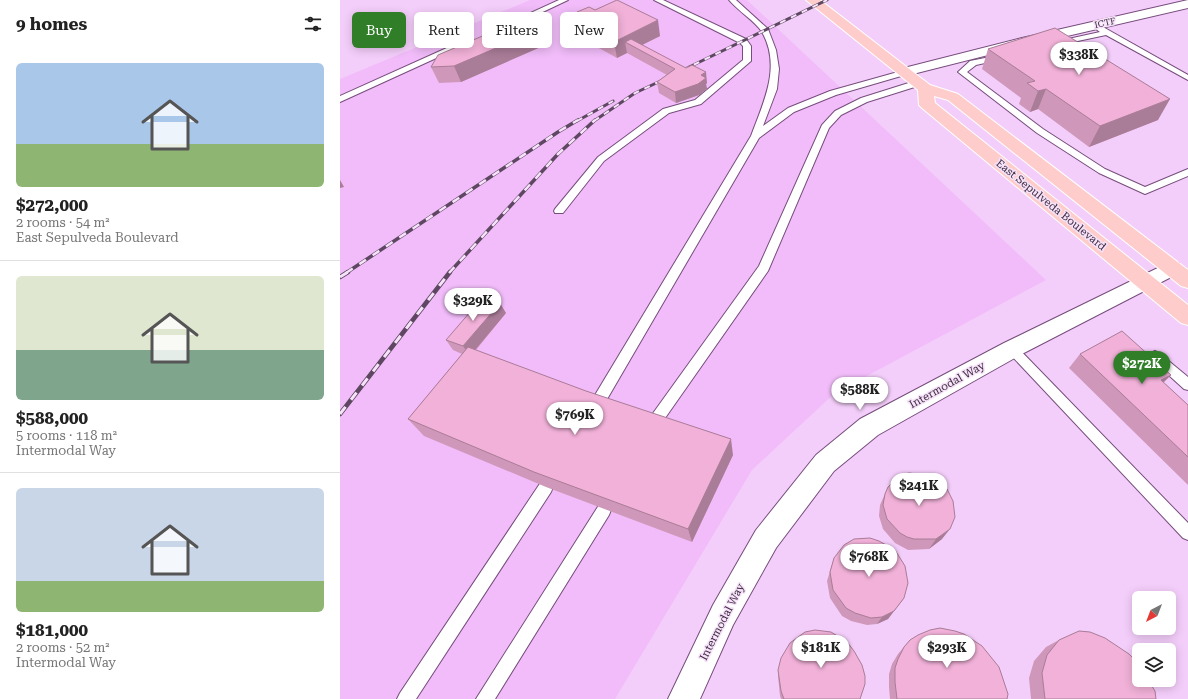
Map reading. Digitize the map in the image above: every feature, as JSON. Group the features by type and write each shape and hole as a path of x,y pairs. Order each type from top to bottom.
{"main road":[{"path":"812,0 921,85 950,96 1180,274"},
{"name":"East Sepulveda Boulevard","path":"921,85 928,105 1188,317"}],"street":[{"name":"ICTF","path":"905,72 1022,42 1101,29 1188,4"},
{"name":"Intermodal Way","path":"684,699 723,615 766,539 825,463 869,427 1012,349 1145,282 1180,274"}],"lane":[{"path":"539,12 566,0"},
{"path":"558,211 602,159 666,111 698,102 747,62 747,46 743,40 657,0"},
{"path":"594,408 755,136 772,89 775,69 772,50 765,31 732,0"},
{"path":"1047,46 1101,29 1188,78"},
{"path":"340,99 456,48"},
{"path":"1010,54 973,63 962,72 1040,131 1102,171 1145,191 1188,172"},
{"path":"755,136 791,110 833,93 905,72"},
{"path":"651,427 764,268 825,127 838,113 864,100 921,85"},
{"path":"1012,349 1188,533"},
{"path":"1154,356 1188,385"},
{"path":"406,699 546,487"},
{"path":"485,699 604,510"}],"shaded area":[{"path":"530,0 747,0 1046,280 835,393 752,470 615,699 340,699 340,79 415,48 474,48 474,23 482,20 482,48 552,48 552,12 501,12"}],"building":[{"path":"617,0 658,20 618,40 618,12 577,12 589,7 595,10"},
{"path":"1055,28 1170,99 1100,126 1046,89 1038,91 1027,83 1035,81 988,49"},
{"path":"482,36 482,48 496,48 454,66 431,67 438,55 454,48 474,48 474,40"},
{"path":"631,39 686,68 692,65 706,72 701,75 706,78 698,84 675,92 657,82 675,69 625,42"},
{"path":"483,297 500,303 463,346 446,340"},
{"path":"1122,331 1171,375 1161,380 1188,405 1188,457 1080,354"},
{"path":"468,347 586,391 731,439 688,529 534,472 408,419"},
{"path":"909,473 925,475 932,478 947,489 953,501 955,517 950,529 936,539 914,539 907,537 900,533 887,519 883,505 888,487 901,475"},
{"path":"870,538 895,550 905,566 908,583 904,598 894,611 882,617 871,618 855,613 846,608 833,590 830,572 834,558 844,545 854,539"},
{"path":"940,628 964,634 982,646 999,667 1008,694 1007,699 897,699 895,668 904,647 910,640 918,635"},
{"path":"815,630 831,632 847,642 854,651 862,665 865,676 865,684 860,699 784,699 781,691 778,670 781,658 790,643 805,632"},
{"path":"1079,631 1090,632 1105,638 1132,657 1132,687 1152,687 1155,691 1156,699 1045,699 1042,673 1047,655 1059,640"}],"railway":[{"path":"683,70 827,0"},
{"path":"594,121 635,93 667,78"},
{"path":"577,121 613,101"},
{"path":"346,273 578,120"},
{"path":"449,273 558,154 595,120"},
{"path":"340,277 348,272"},
{"path":"340,414 450,272"}]}
